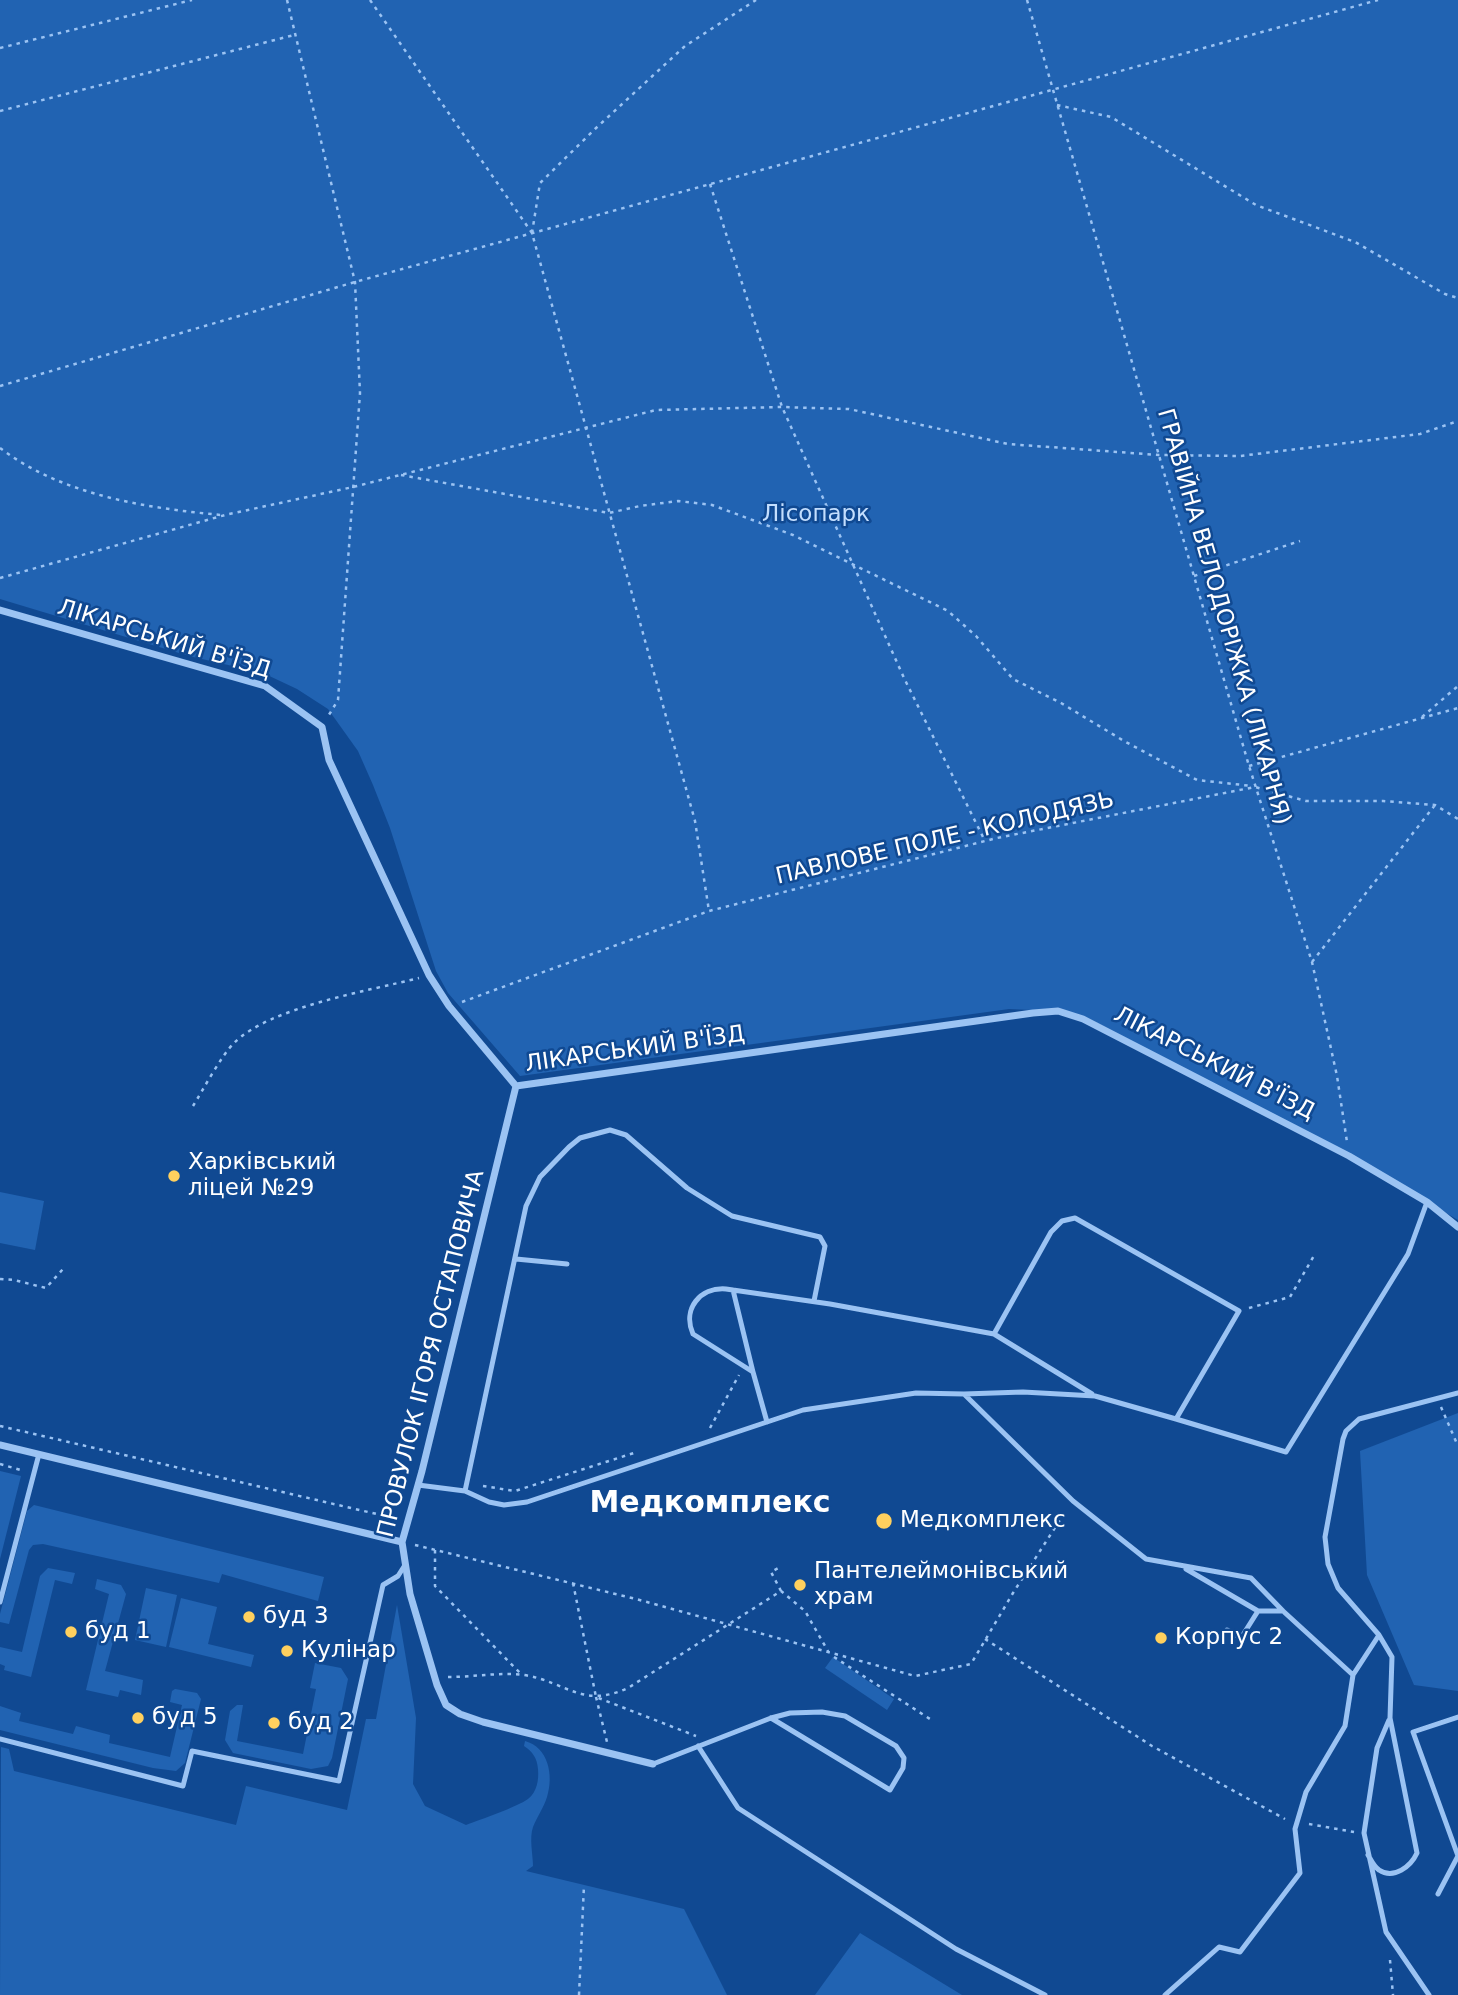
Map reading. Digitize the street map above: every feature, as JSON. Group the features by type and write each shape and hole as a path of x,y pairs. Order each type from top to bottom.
{"street":[{"name":"ЛІКАРСЬКИЙ В'ЇЗД","path":"0,610 265,686 322,727 329,760 429,975 449,1006 516,1086 1033,1013 1058,1012 1083,1019 1349,1156 1427,1202 1458,1227"},
{"name":"ПРОВУЛОК ІГОРЯ ОСТАПОВИЧА","path":"516,1086 402,1542 410,1594 435,1678 446,1705 460,1714 483,1722 653,1764"},
{"path":"0,1445 402,1542"}],"lane":[{"path":"465,1491 526,1206 540,1177 580,1138 610,1130 626,1135 687,1188 732,1216 820,1237 825,1246 814,1301"},
{"path":"418,1485 465,1491 504,1506 527,1502 767,1422 824,1406 942,1392 1024,1392 1095,1396 1286,1452 1408,1254 1427,1202"},
{"path":"994,1334 1051,1231 1062,1221 1075,1218 1239,1311 1176,1419"},
{"path":"516,1259 567,1264"},
{"path":"753,1372 697,1339 690,1329 691,1309 702,1294 713,1288 814,1301 994,1334 1095,1396"},
{"path":"733,1290 767,1422"},
{"path":"1368,1855 1376,1868 1390,1873 1407,1867 1417,1853 1390,1718 1392,1657 1379,1635 1338,1588 1328,1564 1325,1537 1343,1438 1346,1431 1359,1419 1458,1393"},
{"path":"964,1394 1073,1501 1146,1559 1251,1578 1353,1675"},
{"path":"0,1602 39,1454"},
{"path":"0,1739 183,1786 192,1751 339,1781 383,1585 398,1576 405,1565"},
{"path":"1184,1567 1258,1611 1283,1611"},
{"path":"1227,1630 1241,1638 1258,1611"},
{"path":"1165,1995 1219,1947 1240,1952 1300,1873 1295,1829 1306,1792 1345,1726 1353,1675 1379,1635"},
{"path":"653,1764 771,1718 790,1713 822,1712 845,1716 896,1746 904,1758 904,1768 890,1790 771,1718"},
{"path":"1438,1894 1458,1856 1413,1732 1458,1717"},
{"path":"1390,1718 1377,1748 1364,1833 1387,1932 1429,1995"},
{"path":"698,1746 738,1808 956,1950 1045,1995"}],"path":[{"path":"0,48 192,0"},
{"path":"287,0 355,282 360,393 338,700 322,727"},
{"path":"370,0 532,233 695,821 709,911"},
{"path":"532,233 540,183 685,46 756,0"},
{"name":"ГРАВІЙНА ВЕЛОДОРІЖКА (ЛІКАРНЯ)","path":"1027,0 1255,787 1312,962 1337,1076 1349,1156"},
{"path":"0,386 355,282 1378,0"},
{"path":"0,111 294,35"},
{"path":"1057,105 1111,117 1255,205 1355,242 1445,294 1458,298"},
{"path":"710,184 782,407 904,678 985,841"},
{"path":"0,578 225,515 353,487 656,410 782,407 849,409 1008,444 1159,455 1240,456 1420,434 1458,421"},
{"path":"0,448 21,464 49,478 158,509 225,515"},
{"path":"400,475 609,513 678,502 712,505 793,535 948,611 976,636 1013,679 1197,780 1255,787"},
{"path":"1194,576 1300,541"},
{"path":"1419,719 1458,686"},
{"path":"1249,766 1458,708"},
{"name":"ПАВЛОВЕ ПОЛЕ - КОЛОДЯЗЬ","path":"449,1006 709,911 985,841 1255,787 1306,802 1383,801 1435,805 1458,819"},
{"path":"1312,962 1435,805"},
{"path":"193,1106 233,1043 263,1023 289,1011 429,975"},
{"path":"1239,1311 1290,1297 1315,1254"},
{"path":"0,1279 46,1288 63,1269"},
{"path":"710,1428 743,1367"},
{"path":"1438,1398 1458,1446"},
{"path":"0,1426 408,1521"},
{"path":"467,1482 515,1491 648,1448"},
{"path":"0,1464 34,1474"},
{"path":"402,1542 573,1583 915,1676 971,1664 1073,1501"},
{"path":"435,1550 435,1586 521,1675"},
{"path":"782,1566 771,1572 781,1591 805,1611 830,1654 930,1719"},
{"path":"573,1583 610,1753"},
{"path":"596,1698 628,1688 781,1591"},
{"path":"985,1639 1152,1746 1289,1820 1364,1833"},
{"path":"435,1678 521,1675 596,1698 711,1741"},
{"path":"579,1995 584,1885"},
{"path":"1389,1955 1393,1995"}],"green space":[{"name":"Лісопарк","path":"0,0 1458,0 1458,1220 1349,1156 1088,1018 1054,1011 1009,1009 520,1076 448,993 436,971 390,828 373,785 358,751 328,709 297,689 263,673 189,656 0,599"},
{"path":"0,1192 44,1201 35,1250 0,1243"},
{"path":"1458,1413 1458,1691 1414,1685 1367,1575 1360,1451"},
{"path":"0,1471 21,1476 0,1559"},
{"path":"34,1505 324,1577 318,1601 222,1574 219,1583 43,1544 33,1545 29,1550 9,1624 0,1622 27,1511"},
{"path":"48,1568 75,1573 72,1584 55,1580 31,1677 4,1670 5,1666 0,1664 0,1647 22,1652 40,1576"},
{"path":"97,1579 121,1585 126,1594 105,1671 143,1680 141,1695 120,1690 118,1697 86,1690 109,1594 95,1589"},
{"path":"146,1588 177,1595 166,1647 135,1640"},
{"path":"181,1598 217,1607 208,1644 254,1655 251,1667 169,1647"},
{"path":"397,1605 416,1718 413,1784 425,1806 466,1825 523,1802 534,1793 538,1781 536,1758 524,1746 525,1741 533,1744 544,1756 550,1780 546,1801 532,1831 533,1866 526,1871 684,1909 727,1995 0,1995 1,1747 9,1749 14,1771 236,1825 246,1786 347,1810 366,1719 376,1719"},
{"path":"833,1657 894,1699 887,1710 825,1668"},
{"path":"315,1663 341,1668 348,1679 332,1758 328,1766 311,1769 233,1753 225,1740 230,1711 237,1705 243,1705 237,1741 303,1754 316,1689 310,1688"},
{"path":"175,1689 197,1693 201,1699 185,1763 176,1771 153,1768 0,1730 0,1706 21,1713 19,1721 73,1734 76,1726 110,1735 109,1743 170,1757 182,1705 170,1702"},
{"path":"860,1933 962,1995 815,1995"}],"place":[{"name":"Харківський ліцей №29","path":"174,1176"},
{"name":"Медкомплекс","path":"884,1521"},
{"name":"Пантелеймонівський храм","path":"800,1585"},
{"name":"буд 3","path":"249,1617"},
{"name":"буд 1","path":"71,1632"},
{"name":"Корпус 2","path":"1161,1638"},
{"name":"Кулінар","path":"287,1651"},
{"name":"буд 5","path":"138,1718"},
{"name":"буд 2","path":"274,1723"}],"district":[{"name":"Медкомплекс","path":"710,1504"}]}
